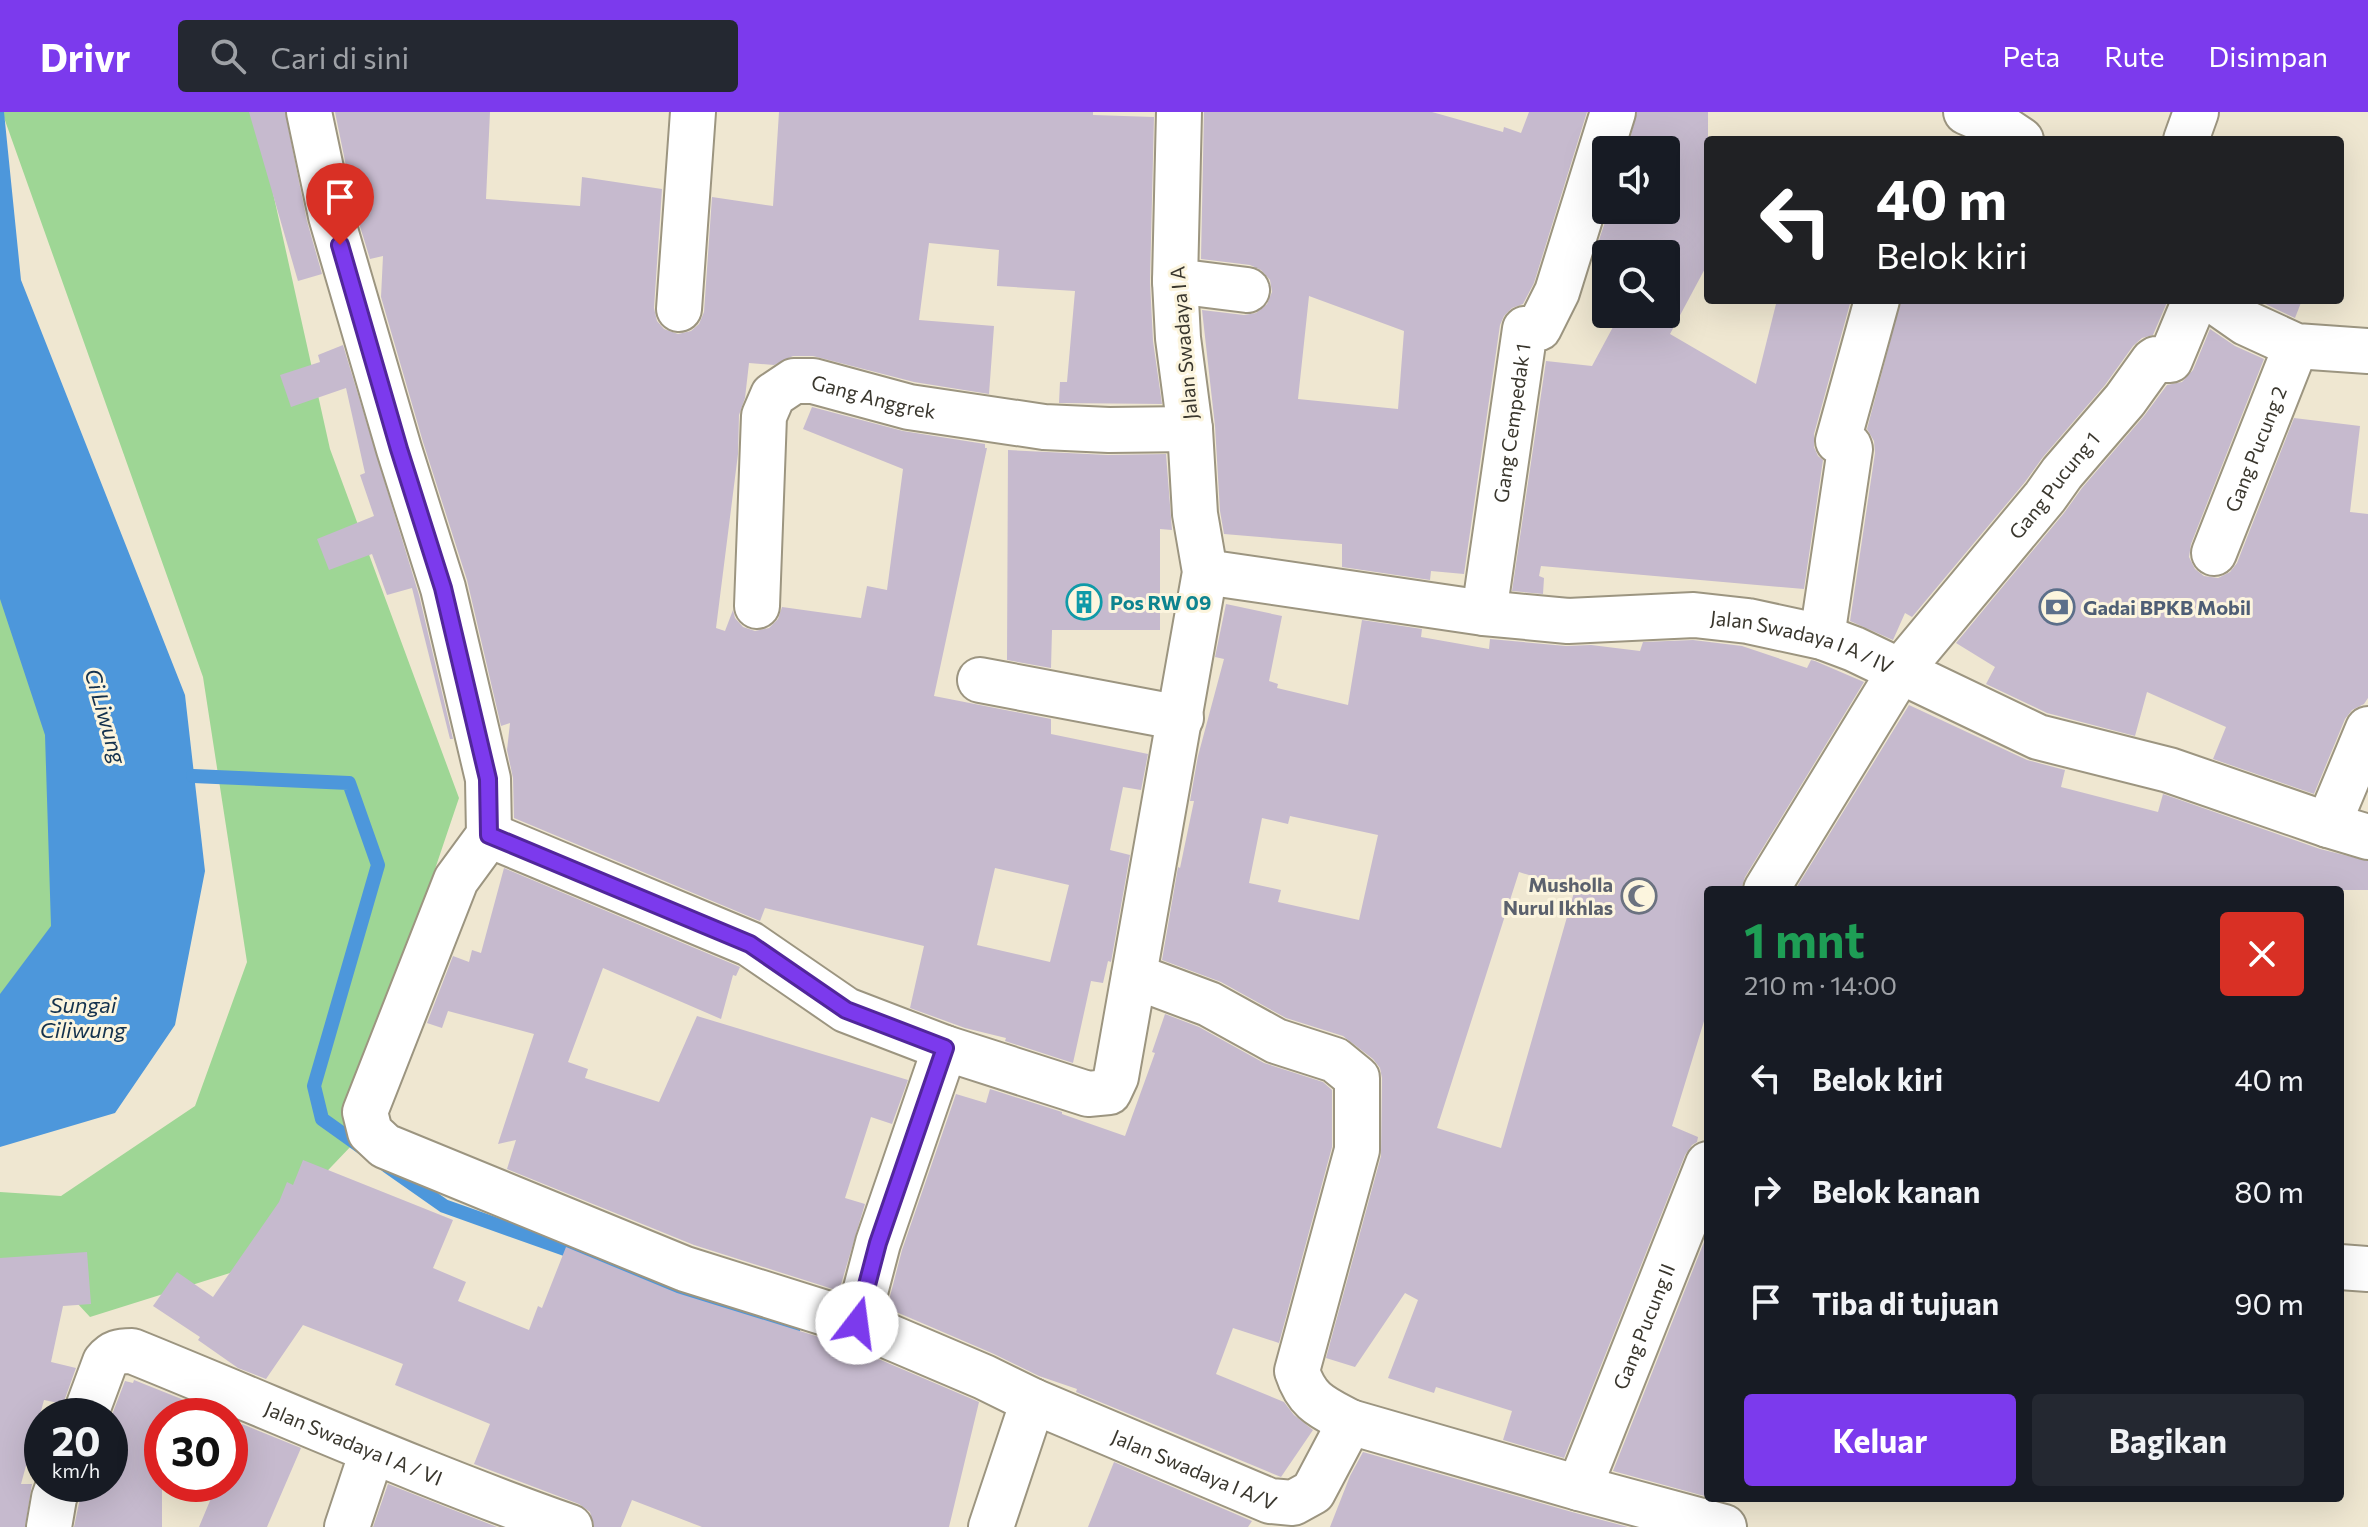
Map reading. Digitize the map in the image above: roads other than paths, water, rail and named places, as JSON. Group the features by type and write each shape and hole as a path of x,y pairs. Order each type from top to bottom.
{"street":[{"path":"309,112 331,216 443,588 488,779 489,835 750,944 846,1010 945,1048 878,1243 857,1323"},
{"path":"679,309 693,112"},
{"name":"Jalan Swadaya I A","path":"945,1048 1088,1094 1109,1092 1116,1077 1205,572 1195,514 1190,429 1178,338 1175,281 1179,112"},
{"name":"Gang Cempedak 1","path":"1484,613 1525,329 1539,328 1557,292 1613,112"},
{"path":"1966,112 2008,136"},
{"path":"2187,136 2196,112"},
{"path":"1175,281 1247,290"},
{"path":"1822,637 1850,449 1838,441 1876,304"},
{"name":"Gang Pucung 1","path":"1900,671 2125,400 2153,361 2170,360 2193,304"},
{"path":"2219,304 2246,323 2296,346 2368,351"},
{"name":"Gang Pucung 2","path":"2214,553 2296,346"},
{"name":"Gang Anggrek","path":"757,606 764,416 773,395 794,381 813,381 909,407 1044,427 1190,429"},
{"name":"Jalan Swadaya I A / IV","path":"1205,572 1484,613 1568,621 1694,615 1748,621 1822,637 2038,737 2169,770 2348,831"},
{"path":"1768,886 1900,671"},
{"path":"980,680 1181,718"},
{"path":"2348,831 2368,729"},
{"name":"Jalan Swadaya I A/V","path":"489,835 456,880 365,1112 370,1132 385,1146 685,1269 857,1323 1270,1501 1293,1503 1313,1492 1350,1422"},
{"path":"1134,976 1209,1004 1276,1041 1335,1060 1357,1078 1357,1150 1297,1371 1302,1386 1314,1403 1350,1422 1724,1527"},
{"name":"Gang Pucung II","path":"1579,1488 1704,1174"},
{"path":"2344,1267 2368,1269"},
{"name":"Jalan Swadaya I A / VI","path":"92,1398 110,1355 132,1351 372,1452 570,1527"},
{"path":"991,1527 1033,1401"},
{"path":"347,1527 372,1452"},
{"path":"49,1527 53,1502"}],"water":[{"name":"Sungai Ciliwung","path":"0,112 4,112 21,280 185,695 205,871 175,1025 115,1113 0,1147 0,994 51,926 45,735 0,599"}],"waterway":[{"path":"193,776 349,783 378,865 314,1086 322,1119 364,1149"},
{"path":"387,1166 444,1206 793,1330"}],"place":[{"name":"Pos RW 09","path":"1084,602"},
{"name":"Gadai BPKB Mobil","path":"2057,607"},
{"name":"Musholla Nurul Ikhlas","path":"1639,896"}],"water label":[{"name":"Ci Liwung","path":"106,716"}]}
